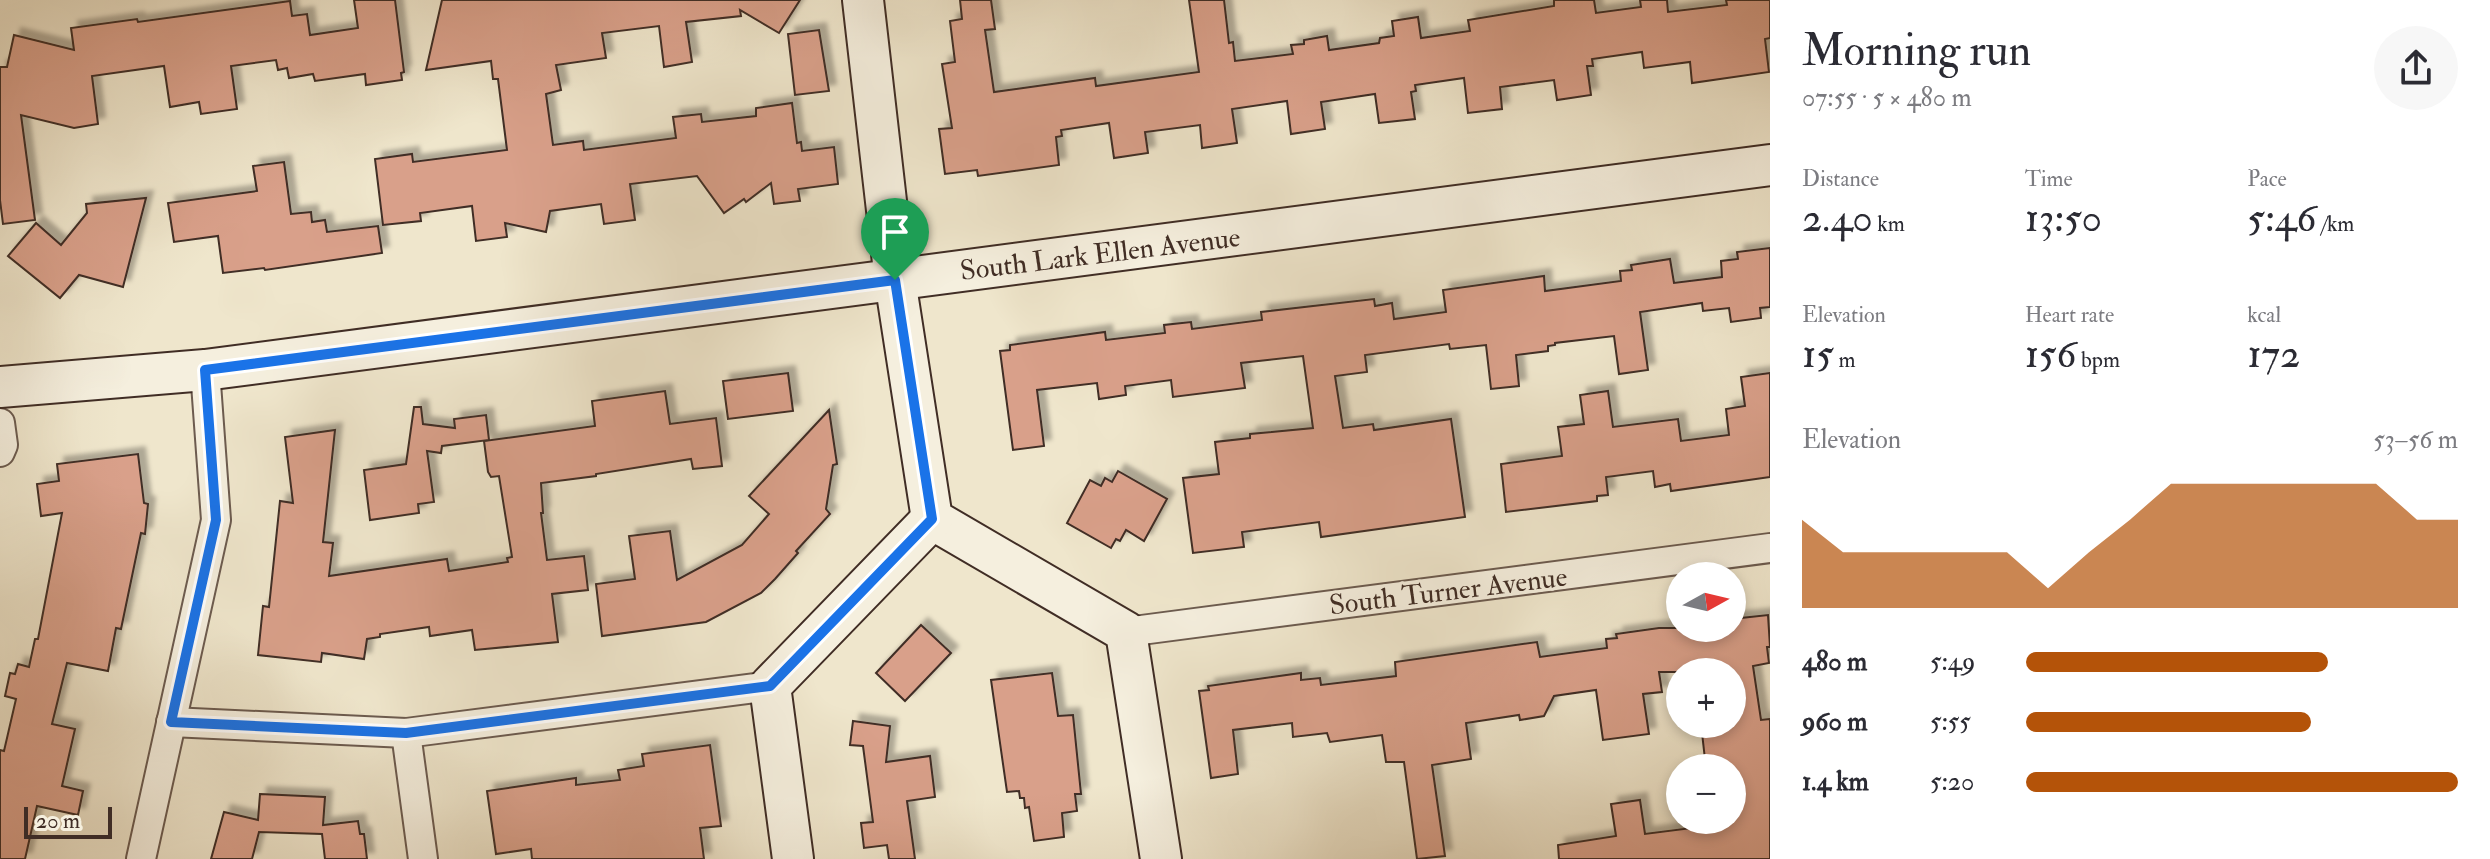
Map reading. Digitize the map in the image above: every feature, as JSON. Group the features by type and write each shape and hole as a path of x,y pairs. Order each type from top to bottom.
{"street":[{"path":"863,0 895,280 932,519"},
{"name":"South Lark Ellen Avenue","path":"0,387 205,370 1770,165"},
{"path":"141,859 216,520 205,370"},
{"path":"0,423 3,445 0,452"},
{"path":"932,519 1126,632 1161,859"},
{"path":"171,722 406,733 770,686 932,519"},
{"name":"South Turner Avenue","path":"1126,632 1770,548"},
{"path":"770,686 793,859"},
{"path":"406,733 423,859"}],"building":[{"path":"354,0 395,0 404,72 401,73 402,80 366,85 365,74 315,81 313,74 289,78 287,68 278,70 276,60 231,66 237,109 201,114 199,102 170,107 164,66 92,76 98,124 74,128 21,115 35,220 3,224 0,200 0,67 7,67 14,35 74,50 71,28 290,1 292,16 307,14 310,35 358,28"},
{"path":"442,0 800,0 779,33 740,10 741,16 686,22 692,62 664,67 659,26 602,33 606,58 556,65 561,90 546,94 553,145 583,141 584,150 676,138 673,117 701,114 702,122 756,116 756,108 792,103 797,143 801,142 802,151 834,147 838,184 798,189 800,201 774,204 771,183 746,202 744,199 724,213 697,176 630,184 635,220 604,224 601,204 550,211 546,232 505,223 507,237 476,241 472,206 420,213 421,221 383,225 375,159 412,154 413,162 507,150 498,79 493,79 491,61 426,70"},
{"path":"960,0 991,0 995,29 985,30 994,92 1095,78 1096,86 1199,72 1189,0 1224,0 1229,43 1233,42 1235,61 1293,54 1291,45 1327,36 1329,50 1379,43 1380,38 1394,36 1392,21 1418,17 1421,38 1470,31 1468,20 1554,6 1554,0 1594,0 1596,13 1641,7 1640,0 1667,0 1668,12 1727,5 1726,0 1770,0 1770,38 1765,39 1769,72 1692,83 1690,62 1644,68 1642,52 1592,59 1593,66 1587,66 1591,95 1557,100 1554,80 1500,87 1502,109 1468,113 1464,78 1415,85 1416,91 1411,92 1415,119 1379,123 1375,94 1321,102 1325,129 1291,134 1287,101 1232,109 1237,143 1202,148 1200,125 1145,132 1148,153 1114,158 1109,123 1061,130 1062,136 1056,137 1059,165 978,176 977,170 945,174 939,129 952,128 942,64 955,62 950,21 962,19"},
{"path":"819,30 829,91 795,95 788,34"},
{"path":"284,162 291,214 311,212 312,222 325,220 327,232 378,226 382,253 223,273 218,236 174,242 168,203 257,191 253,166"},
{"path":"146,198 123,287 79,275 60,298 8,256 36,223 61,245 87,213 86,204"},
{"path":"1770,248 1770,307 1760,308 1761,318 1731,322 1729,308 1703,311 1702,303 1640,312 1648,370 1619,374 1614,336 1555,343 1548,346 1548,351 1516,355 1519,386 1491,389 1486,345 1450,349 1449,344 1365,355 1367,372 1335,376 1343,428 1373,424 1374,430 1451,419 1465,517 1321,537 1319,522 1242,532 1244,547 1193,553 1183,478 1219,474 1215,442 1250,438 1250,434 1313,428 1303,356 1241,363 1245,388 1173,397 1171,380 1125,386 1126,395 1099,399 1097,383 1037,390 1044,446 1013,450 1000,351 1010,350 1010,345 1105,332 1106,340 1165,333 1164,325 1191,322 1192,329 1262,320 1261,312 1374,299 1375,306 1392,303 1394,319 1446,312 1443,290 1544,276 1545,291 1621,281 1620,271 1632,270 1631,265 1670,259 1674,283 1722,277 1721,261 1738,259 1737,252"},
{"path":"788,373 793,411 728,419 723,381"},
{"path":"1770,373 1770,477 1671,491 1670,484 1655,487 1653,471 1606,477 1608,495 1597,496 1597,501 1506,512 1501,464 1562,456 1558,427 1584,424 1580,395 1608,391 1613,427 1678,419 1681,441 1729,435 1726,409 1745,406 1741,377"},
{"path":"665,391 670,424 716,418 722,466 693,469 691,459 541,483 547,560 584,556 588,590 552,594 558,642 475,650 472,630 430,636 429,627 380,634 380,637 367,639 364,659 322,653 321,662 258,655 263,606 269,607 280,501 293,503 285,437 335,430 323,542 333,543 329,576 447,559 449,571 508,562 507,558 512,557 499,476 491,477 488,472 484,441 595,426 592,401"},
{"path":"414,407 421,407 423,424 455,428 454,419 486,415 489,440 442,446 441,453 427,451 434,502 418,504 419,513 370,520 364,470 406,464"},
{"path":"829,410 837,464 833,465 826,509 830,514 761,593 706,622 602,636 596,584 635,579 629,536 670,531 677,580 742,545 769,514 749,496"},
{"path":"138,454 144,503 148,504 145,534 141,533 121,629 116,628 108,671 67,663 52,724 75,729 62,786 83,791 78,815 37,806 25,859 0,859 0,750 4,751 16,699 5,696 10,673 15,674 18,664 29,667 35,639 38,639 62,513 41,516 37,484 59,481 57,464"},
{"path":"1118,471 1167,499 1144,541 1126,530 1120,541 1116,539 1111,548 1067,523 1090,480 1101,486 1105,478 1112,482"},
{"path":"1768,615 1769,663 1753,666 1761,720 1770,719 1770,859 1559,859 1558,845 1616,836 1611,804 1640,800 1645,834 1666,831 1666,834 1746,834 1746,754 1704,754 1703,738 1746,738 1746,658 1666,658 1666,672 1659,672 1662,692 1643,694 1649,734 1603,740 1596,690 1554,696 1544,716 1520,720 1519,715 1466,723 1471,759 1432,765 1445,856 1417,859 1404,762 1386,762 1382,735 1330,742 1327,733 1293,737 1292,723 1233,730 1238,774 1211,778 1199,691 1209,690 1208,686 1301,673 1301,680 1320,678 1321,685 1396,676 1395,662 1537,642 1540,657 1607,648 1606,639 1617,638 1616,634 1659,628 1666,628 1666,642 1746,642 1746,617"},
{"path":"921,625 951,653 905,701 876,673"},
{"path":"1052,673 1058,716 1073,715 1081,794 1075,794 1077,811 1062,813 1064,837 1034,841 1029,807 1025,808 1019,791 1007,792 991,680"},
{"path":"853,721 890,726 886,762 930,756 935,797 907,801 915,859 889,859 887,845 864,848 861,823 873,822 863,746 850,745"},
{"path":"710,745 721,826 700,828 704,859 532,859 531,849 496,854 487,791 576,778 576,785 620,780 618,770 644,766 642,754"},
{"path":"260,794 325,797 323,825 358,821 360,834 364,834 367,859 325,859 322,834 259,832 252,859 211,859 224,812 258,820"}],"route":[{"path":"895,280 932,519 770,686 406,733 171,722 216,520 205,370 895,280"}]}
